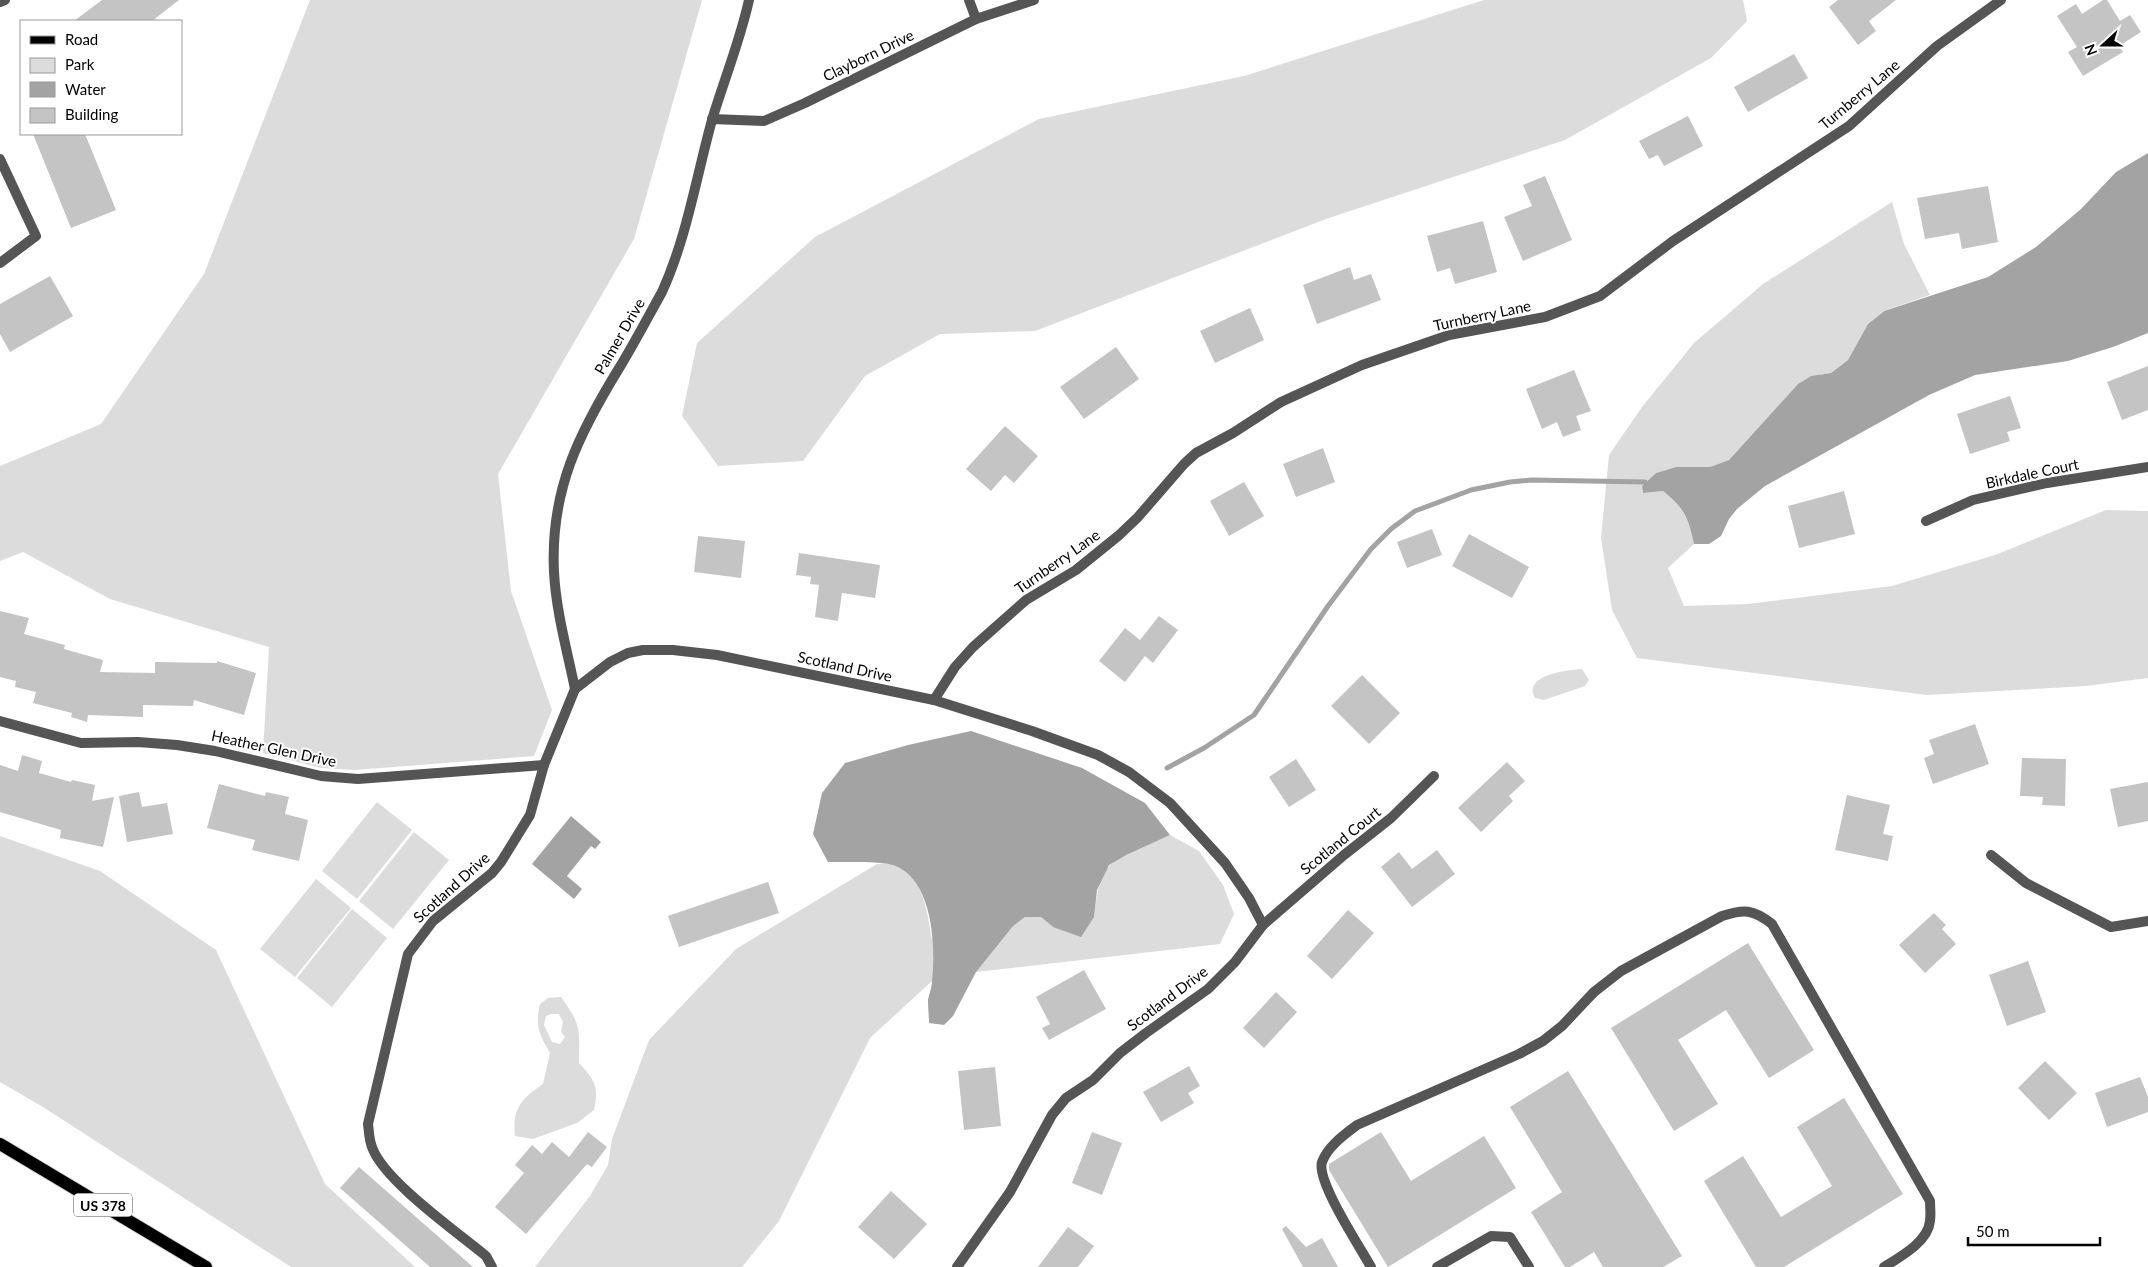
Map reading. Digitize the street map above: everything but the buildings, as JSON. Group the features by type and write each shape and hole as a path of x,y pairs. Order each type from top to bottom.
{"main road":[{"name":"US 378","path":"0,1144 206,1267"}],"street":[{"path":"0,2 5,0"},
{"name":"Palmer Drive","path":"575,688 554,573 557,508 564,481 580,436 662,292 671,272 685,231 712,119 741,36 749,0"},
{"path":"969,0 976,19"},
{"name":"Clayborn Drive","path":"712,119 764,121 805,103 976,19 1034,0"},
{"name":"Turnberry Lane","path":"934,700 956,667 973,647 1026,600 1076,570 1118,536 1138,517 1184,464 1196,453 1233,433 1281,402 1335,379 1362,365 1449,335 1544,317 1600,296 1673,241 1850,126 1937,46 2002,0"},
{"path":"0,159 36,236 0,263"},
{"name":"Birkdale Court","path":"1926,521 1973,500 2047,483 2148,467"},
{"name":"Scotland Drive","path":"492,1267 486,1256 416,1199 382,1165 372,1147 368,1124 408,954 433,921 492,873 501,862 530,815 544,764 575,688 610,662 628,653 643,650 674,650 717,655 934,700 1032,731 1098,756 1129,772 1154,789 1170,803 1225,863 1249,898 1262,925 1235,962 1208,989 1146,1033 1093,1080 1066,1098 1052,1115 1010,1192 956,1267"},
{"name":"Heather Glen Drive","path":"0,722 81,743 138,742 177,745 215,751 321,776 340,778 358,779 544,764"},
{"name":"Scotland Court","path":"1262,925 1286,903 1391,818 1434,776"},
{"path":"1991,855 2026,883 2111,927 2148,921"},
{"path":"1371,1267 1326,1186 1321,1169 1329,1150 1340,1138 1356,1125 1519,1054 1543,1041 1562,1026 1594,992 1621,971 1722,916 1748,911 1759,914 1772,924 1897,1140 1930,1201 1930,1222 1925,1235 1915,1246 1884,1267"},
{"path":"1437,1267 1491,1236 1510,1237 1529,1267"}],"green space":[{"path":"310,0 702,0 634,239 498,474 511,591 552,710 534,756 355,770 321,768 263,753 269,647 110,599 23,552 0,561 0,466 101,424 204,274"},
{"path":"1484,0 1743,0 1747,21 1711,58 1565,140 1326,219 1035,331 940,334 865,376 803,461 718,466 682,416 697,343 815,237 1039,119 1244,76"},
{"path":"1892,202 1904,244 1930,295 1883,311 1868,324 1848,360 1831,373 1811,376 1798,384 1729,460 1710,467 1676,467 1656,473 1642,486 1643,493 1663,491 1685,514 1690,527 1694,544 1668,568 1684,606 1748,604 1892,586 1995,555 2106,510 2148,511 2148,678 2086,686 1927,695 1637,658 1612,610 1601,538 1609,455 1642,407 1694,343 1763,284"},
{"path":"1582,669 1589,680 1585,686 1544,700 1535,698 1533,690 1535,684 1540,679 1548,675"},
{"path":"377,802 412,830 357,899 322,871"},
{"path":"414,832 449,860 393,929 359,901"},
{"path":"1170,835 1199,851 1223,885 1234,914 1220,944 976,972 932,981 870,1038 779,1221 742,1267 535,1267 590,1196 608,1165 612,1139 649,1040 736,949 877,864 892,864 903,868 911,875 926,906 932,939 1012,926 1025,917 1041,917 1053,927 1094,917 1100,882 1110,865 1130,852"},
{"path":"0,836 100,871 216,950 325,1184 415,1267 291,1267 43,1107 0,1082"},
{"path":"316,879 351,908 295,977 260,949"},
{"path":"352,909 387,938 332,1007 297,978"},
{"path":"561,997 576,1022 579,1035 579,1063 589,1074 596,1090 594,1110 577,1123 533,1139 515,1136 515,1119 520,1106 529,1095 543,1084 550,1053 539,1030 538,1018 540,1004 548,998","holes":["559,1014 563,1022 561,1032 565,1037 560,1044 552,1042 544,1025 546,1016"]}],"water":[{"path":"2148,153 2148,333 2113,347 2068,361 1975,375 1929,395 1765,486 1737,509 1729,519 1721,536 1709,544 1694,544 1685,514 1663,491 1643,493 1642,486 1656,473 1676,467 1710,467 1729,460 1798,384 1811,376 1831,373 1848,360 1868,324 1884,311 1988,277 2036,247 2081,209 2116,172"},
{"path":"971,731 1082,768 1145,803 1170,835 1109,865 1097,890 1094,917 1081,937 1053,927 1041,917 1025,917 1013,926 976,972 953,1016 944,1025 929,1023 928,1000 932,986 933,967 932,933 924,898 917,884 906,872 893,865 871,862 828,862 813,834 822,793 845,763 908,745"},
{"path":"571,816 601,842 595,849 591,846 567,876 582,889 574,899 532,864"}],"waterway":[{"path":"1167,768 1204,748 1254,715 1328,606 1371,549 1391,529 1415,511 1471,490 1510,482 1532,480 1645,482"}]}
